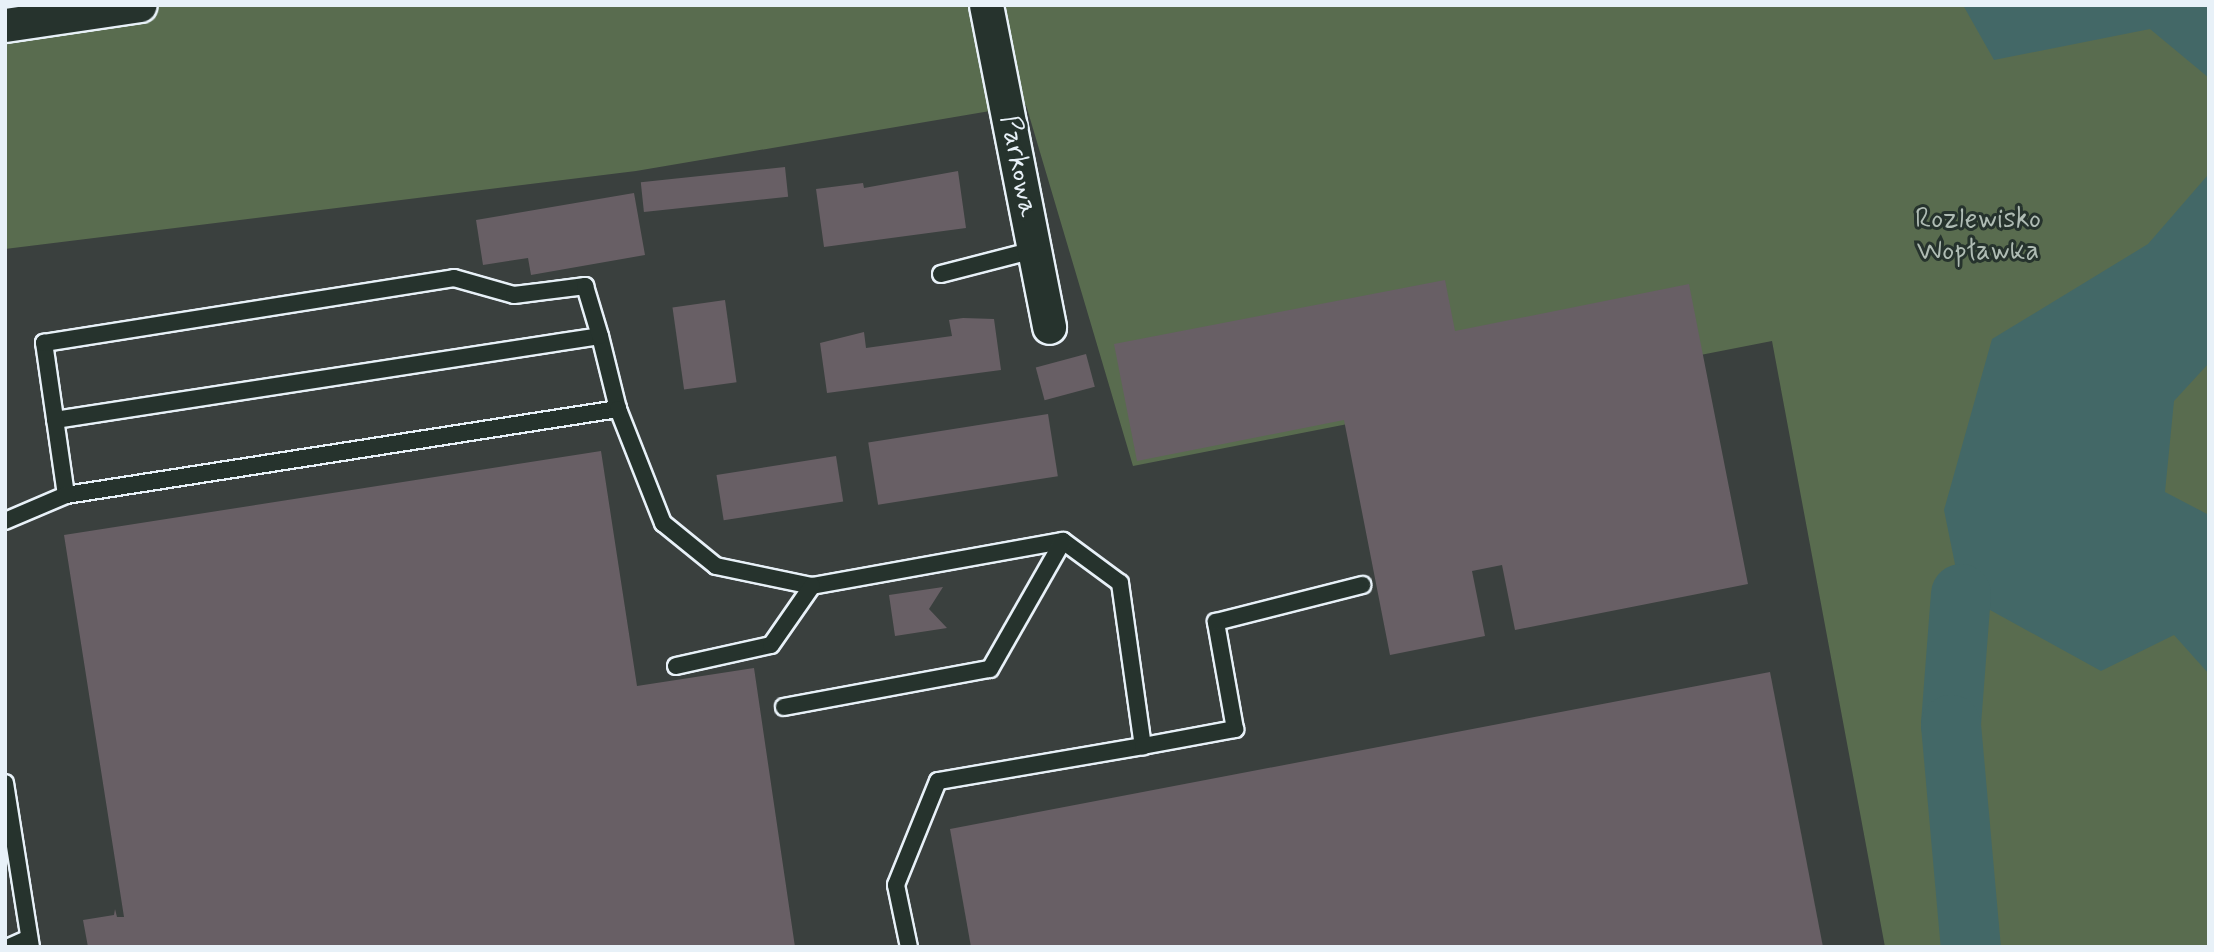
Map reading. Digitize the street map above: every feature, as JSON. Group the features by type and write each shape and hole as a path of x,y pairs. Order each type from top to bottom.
{"street":[{"path":"5,25 140,5"},
{"name":"Parkowa","path":"986,5 1049,327"}],"lane":[{"path":"941,274 1034,250"},
{"path":"66,495 44,343 440,280 514,295 585,286 618,409 663,523 716,566 812,586 1063,541 1120,583 1143,746"},
{"path":"55,420 600,336"},
{"path":"5,521 66,495 618,409"},
{"path":"785,707 990,669 1063,541"},
{"path":"909,947 896,885 938,781 1235,729 1216,622 1362,585"},
{"path":"676,667 771,645 812,586"},
{"path":"5,783 30,942 9,947"}],"green space":[{"name":"Rozlewisko Wopławka","path":"5,5 2209,5 2209,947 1885,947 1772,341 1133,466 1026,105 636,171 5,249"}],"water":[{"path":"1963,5 2209,5 2209,78 2150,29 1994,60"},
{"path":"2209,160 2209,363 2174,401 2165,492 2209,515 2209,674 2174,635 2101,671 1961,594 1944,510 1992,339 2148,244 2207,176"}],"building":[{"path":"785,167 788,197 644,212 641,182"},
{"path":"958,171 966,228 824,247 816,189 863,183 864,188"},
{"path":"634,193 645,255 531,275 528,258 483,265 476,220"},
{"path":"1445,280 1455,331 1689,284 1748,584 1515,630 1502,565 1472,571 1485,636 1390,655 1344,420 1137,461 1114,344"},
{"path":"725,300 737,382 684,390 673,307"},
{"path":"994,319 1001,370 827,393 820,343 864,332 866,348 952,336 949,320"},
{"path":"1086,354 1095,387 1045,400 1036,367"},
{"path":"1048,414 1058,476 878,505 868,442"},
{"path":"601,451 637,686 754,668 795,947 88,947 83,920 114,915 115,909 117,917 124,917 64,535"},
{"path":"836,456 843,501 724,520 716,475"},
{"path":"943,587 929,609 947,628 895,636 889,595"},
{"path":"1770,672 1823,947 971,947 950,829"}],"waterway":[{"path":"1961,594 1951,725 1971,947"}]}
